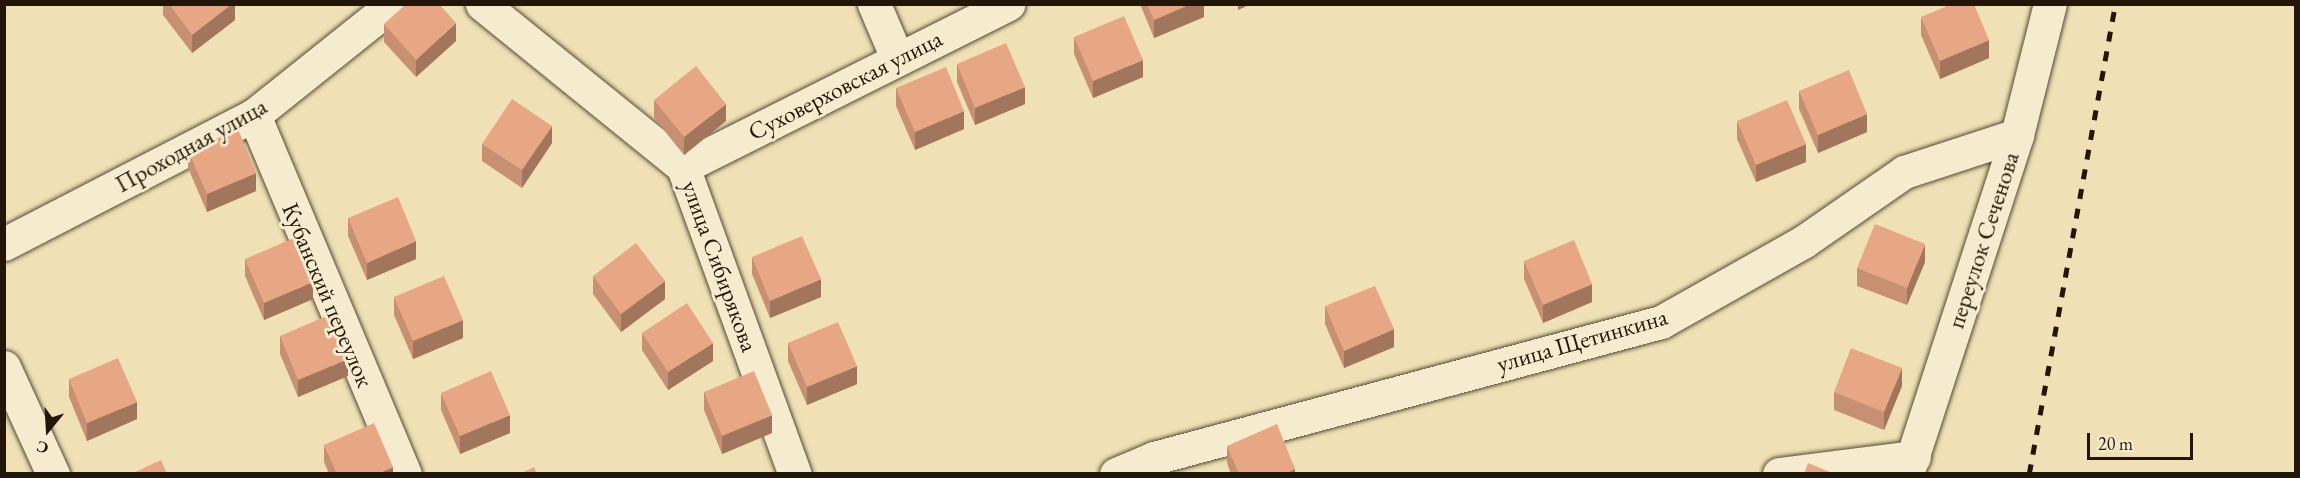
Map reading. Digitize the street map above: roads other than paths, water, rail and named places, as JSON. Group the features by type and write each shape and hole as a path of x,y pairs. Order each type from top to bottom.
{"street":[{"name":"Проходная улица","path":"4,244 254,115 393,4"},
{"name":"улица Сибирякова","path":"482,4 682,167 795,474"},
{"path":"874,4 897,58"},
{"name":"Суховерховская улица","path":"682,167 1008,4"},
{"name":"переулок Сеченова","path":"1910,465 2017,135 2050,4"},
{"name":"Кубанский переулок","path":"254,115 405,474"},
{"name":"улица Щетинкина","path":"1116,474 1154,458 1661,322 1803,242 1904,172 2017,135"},
{"path":"4,367 53,474"},
{"path":"1779,474 1910,465"}],"railway":[{"path":"2029,474 2115,4"}]}
